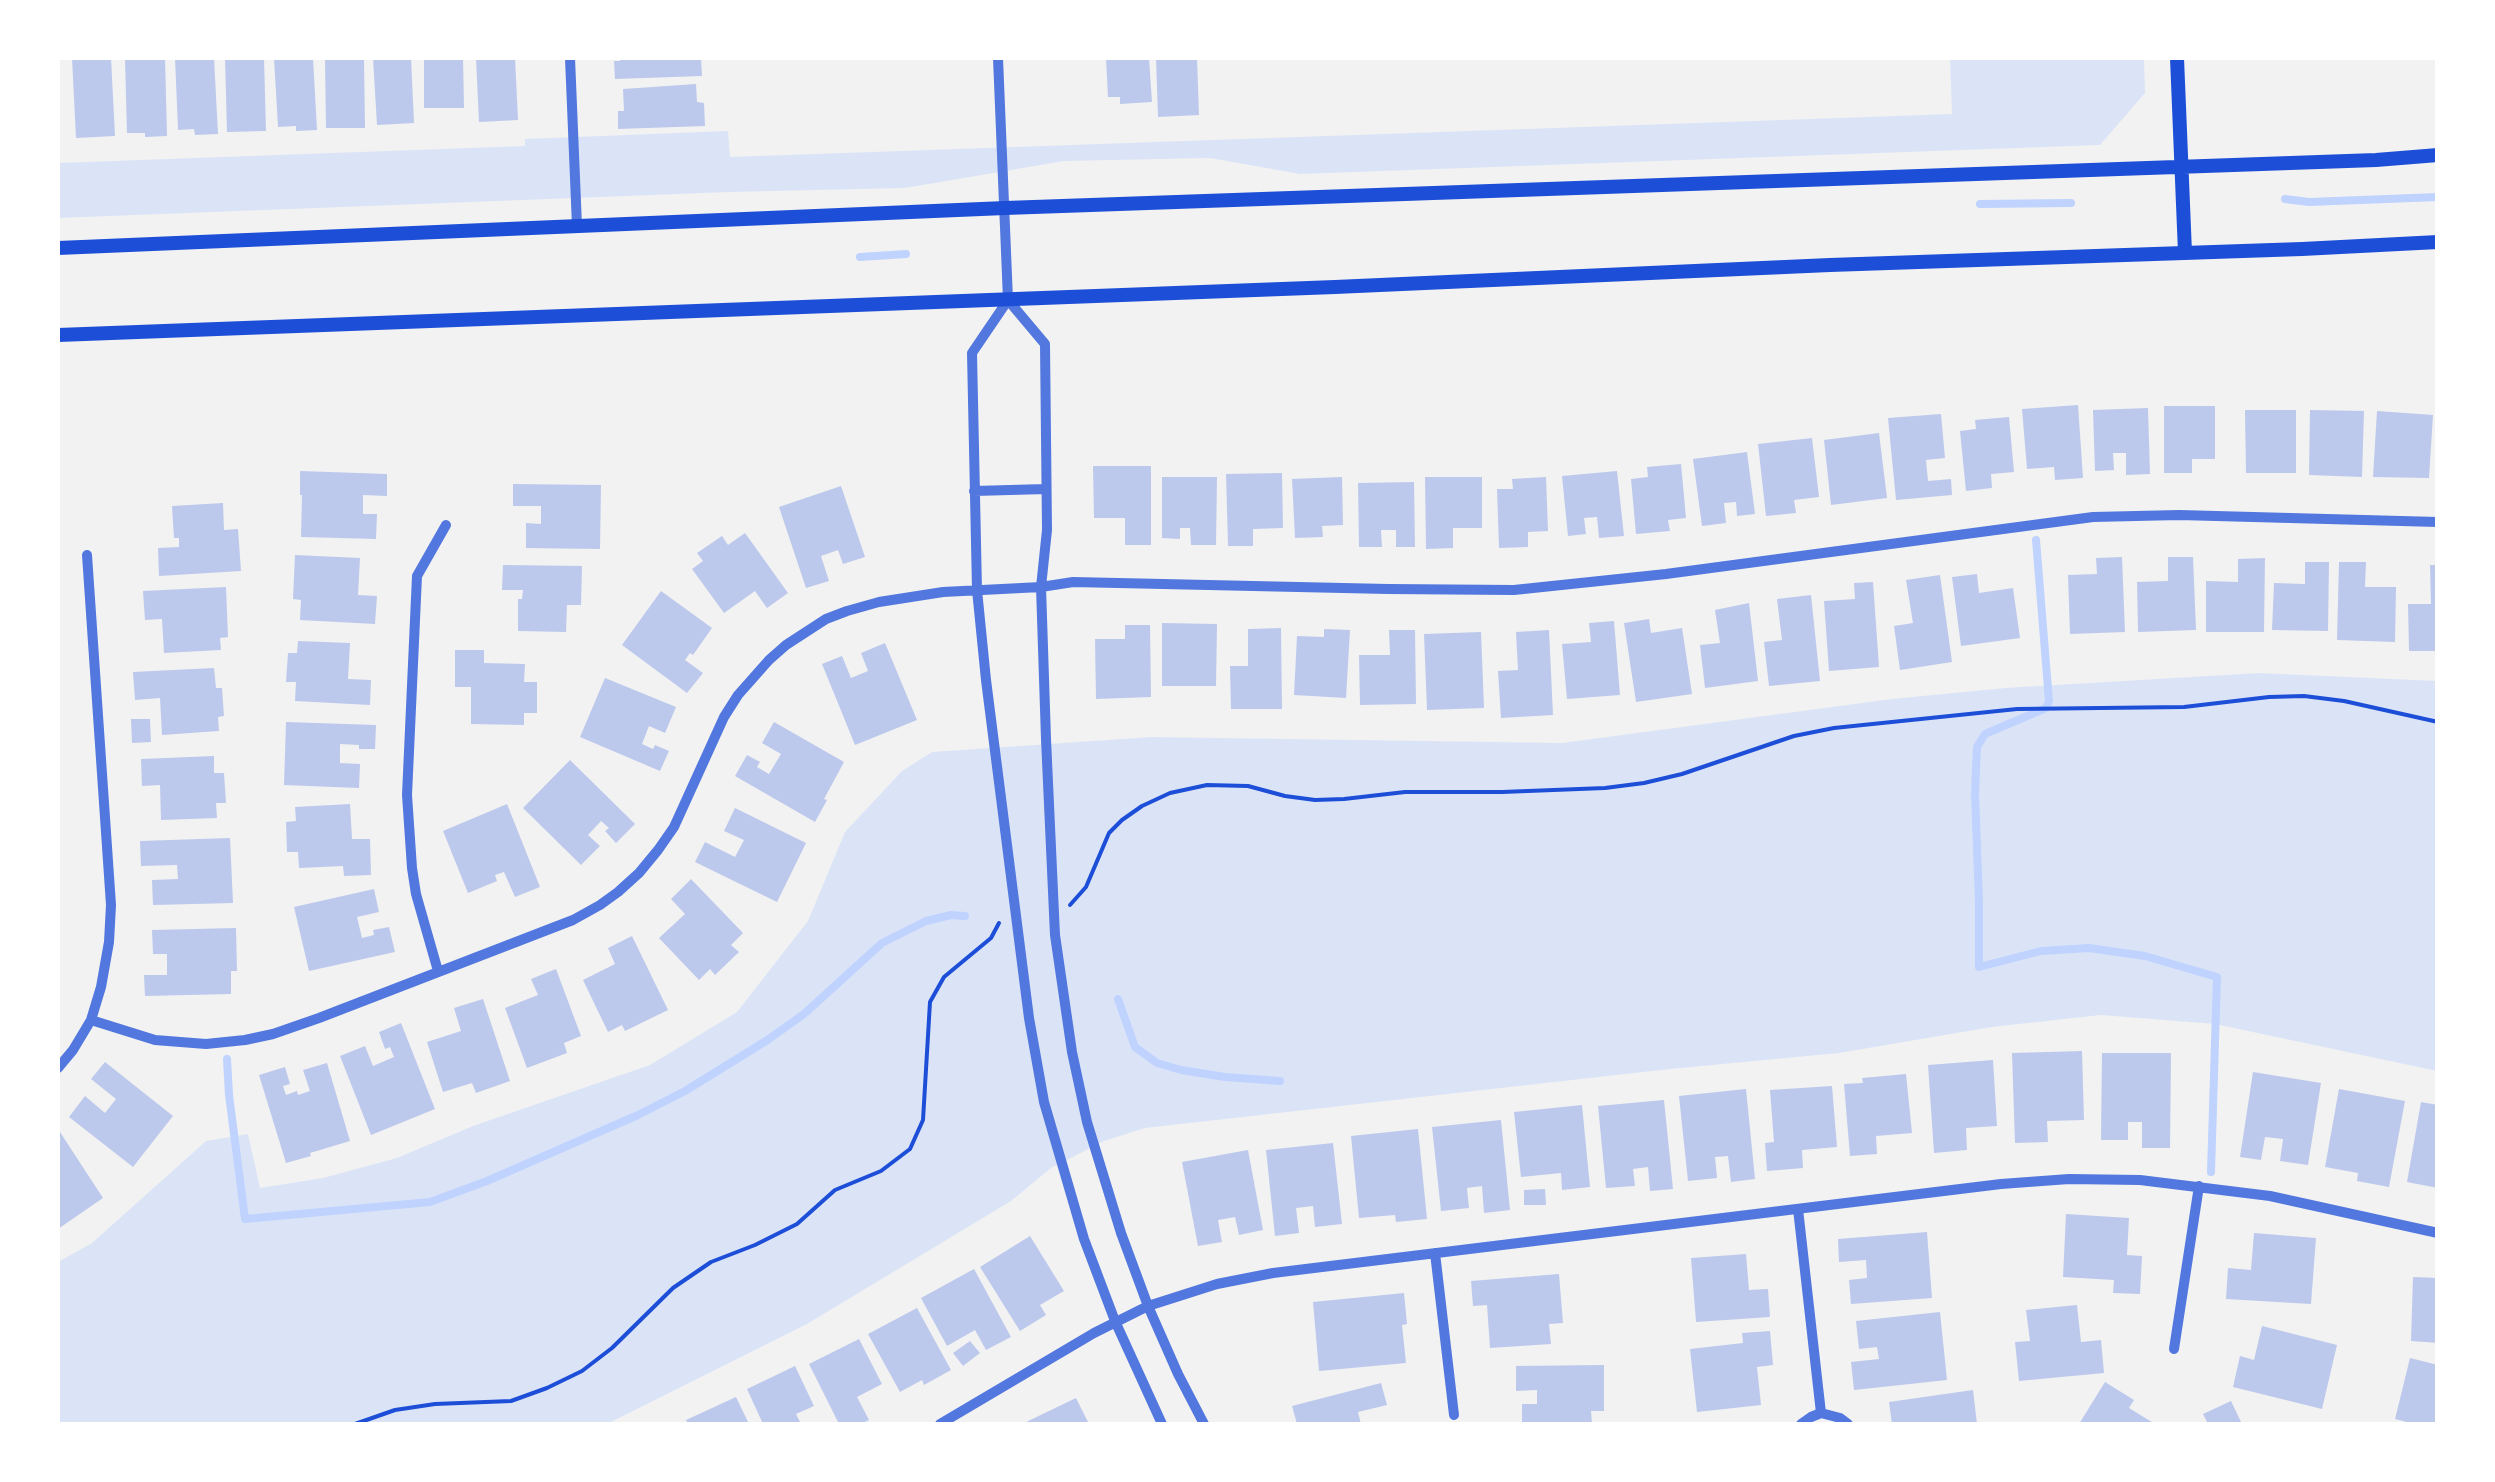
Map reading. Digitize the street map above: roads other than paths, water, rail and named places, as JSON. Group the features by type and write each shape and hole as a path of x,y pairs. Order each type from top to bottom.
{"main road":[{"path":"2177,58 2185,253"},
{"path":"58,248 2438,155"},
{"path":"58,335 2438,242"}],"street":[{"path":"570,58 578,226"},
{"path":"998,58 1008,300 972,353 977,590 986,680 1026,1001 1041,1087 1074,1206 1115,1321 1162,1424"},
{"path":"1008,300 1046,344 1047,530 1041,587 1055,935 1066,1018 1092,1138 1121,1233 1148,1306 1204,1424"},
{"path":"974,490 1046,489"},
{"path":"91,1020 155,1040 191,1044 246,1040 293,1028 573,920 600,906 639,873 674,827 718,728 738,695 769,660 804,632 847,610 879,602 1072,582 1514,590 2093,518 2179,515 2438,522"},
{"path":"438,970 416,894 407,795 416,576 446,525"},
{"path":"58,1068 91,1020 101,987 111,906 88,555"},
{"path":"943,1424 1115,1321 1148,1306 1245,1278 1435,1253 2069,1179 2140,1180 2270,1196 2438,1234"},
{"path":"2174,1350 2199,1186"},
{"path":"1798,1209 1821,1414"},
{"path":"1435,1253 1454,1415"},
{"path":"1801,1424 1821,1414 1848,1424"}],"waterway":[{"path":"2285,199 2309,202 2438,197"},
{"path":"1980,204 2071,203"},
{"path":"860,257 906,254"},
{"path":"2036,540 2049,701 2046,708 1985,734 1977,747 1979,967 2041,951 2089,948 2145,956 2217,977 2211,1172"},
{"path":"227,1059 245,1219 430,1202 487,1181 685,1091 804,1014 882,943 926,921 965,916"},
{"path":"1118,999 1135,1047 1157,1063 1225,1077 1280,1081"}]}
